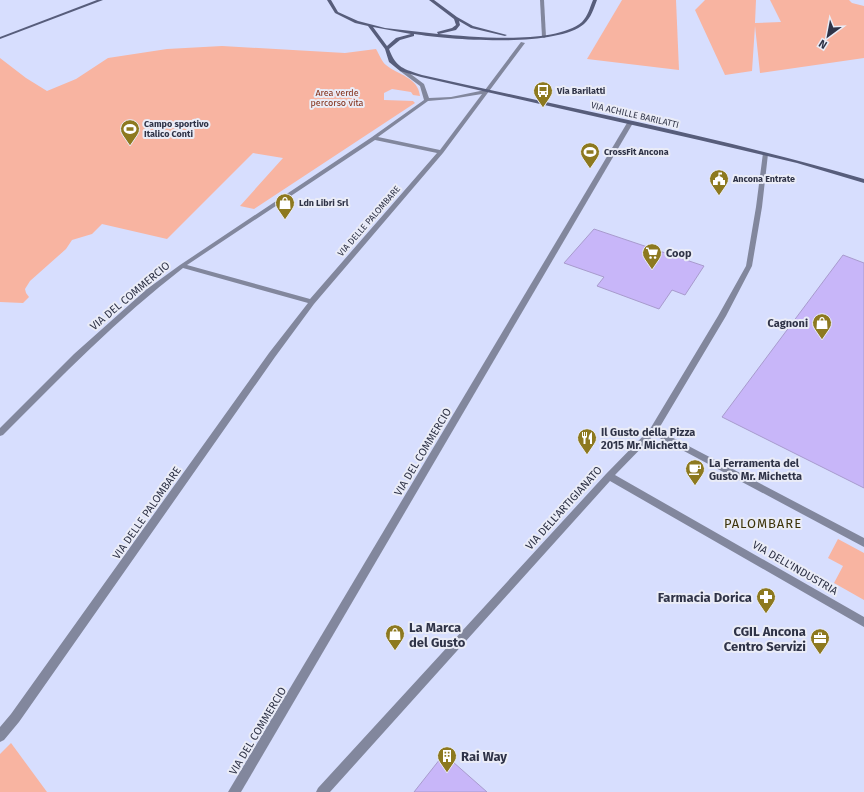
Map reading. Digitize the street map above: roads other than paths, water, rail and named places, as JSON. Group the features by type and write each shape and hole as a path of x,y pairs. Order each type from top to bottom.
{"main road":[{"path":"0,38 101,0"},
{"path":"329,0 332,8 338,14 347,19 370,26 418,33 487,39 544,37 569,31 584,22 594,0"},
{"path":"431,0 456,18 481,30 529,38"},
{"path":"442,7 446,0"},
{"path":"427,34 454,29 458,25 456,18"},
{"path":"370,26 387,49 391,61 402,70"},
{"path":"387,49 398,39 418,33"},
{"name":"VIA ACHILLE BARILATTI","path":"402,70 421,76 765,154 864,181"}],"street":[{"path":"542,0 544,37"},
{"name":"VIA DELLE PALOMBARE","path":"0,736 15,718 272,355 312,302 441,152 480,102 522,43"},
{"path":"402,70 422,85 427,100 451,98 488,91"},
{"path":"451,98 480,102"},
{"name":"VIA DEL COMMERCIO","path":"0,433 77,356 149,291 182,266 374,138 427,100"},
{"name":"VIA DEL COMMERCIO","path":"234,792 630,123"},
{"path":"374,138 441,152"},
{"name":"VIA DELL'ARTIGIANATO","path":"322,792 609,476 653,431 722,316 749,266 759,207 765,154"},
{"path":"182,266 312,302"},
{"path":"653,431 864,543"},
{"name":"VIA DELL'INDUSTRIA","path":"609,476 864,622"}],"place":[{"name":"Via Barilatti","path":"543,108"},
{"name":"Campo sportivo Italico Conti","path":"130,146"},
{"name":"CrossFit Ancona","path":"590,169"},
{"name":"Ancona Entrate","path":"719,196"},
{"name":"Ldn Libri Srl","path":"285,220"},
{"name":"Coop","path":"652,270"},
{"name":"Cagnoni","path":"822,340"},
{"name":"Il Gusto della Pizza 2015 Mr. Michetta","path":"587,455"},
{"name":"La Ferramenta del Gusto Mr. Michetta","path":"695,486"},
{"name":"Farmacia Dorica","path":"766,614"},
{"name":"La Marca del Gusto","path":"395,651"},
{"name":"CGIL Ancona Centro Servizi","path":"820,655"},
{"name":"Rai Way","path":"447,773"}],"district":[{"name":"PALOMBARE","path":"763,523"}],"park label":[{"name":"Area verde percorso vita","path":"337,98"}]}
